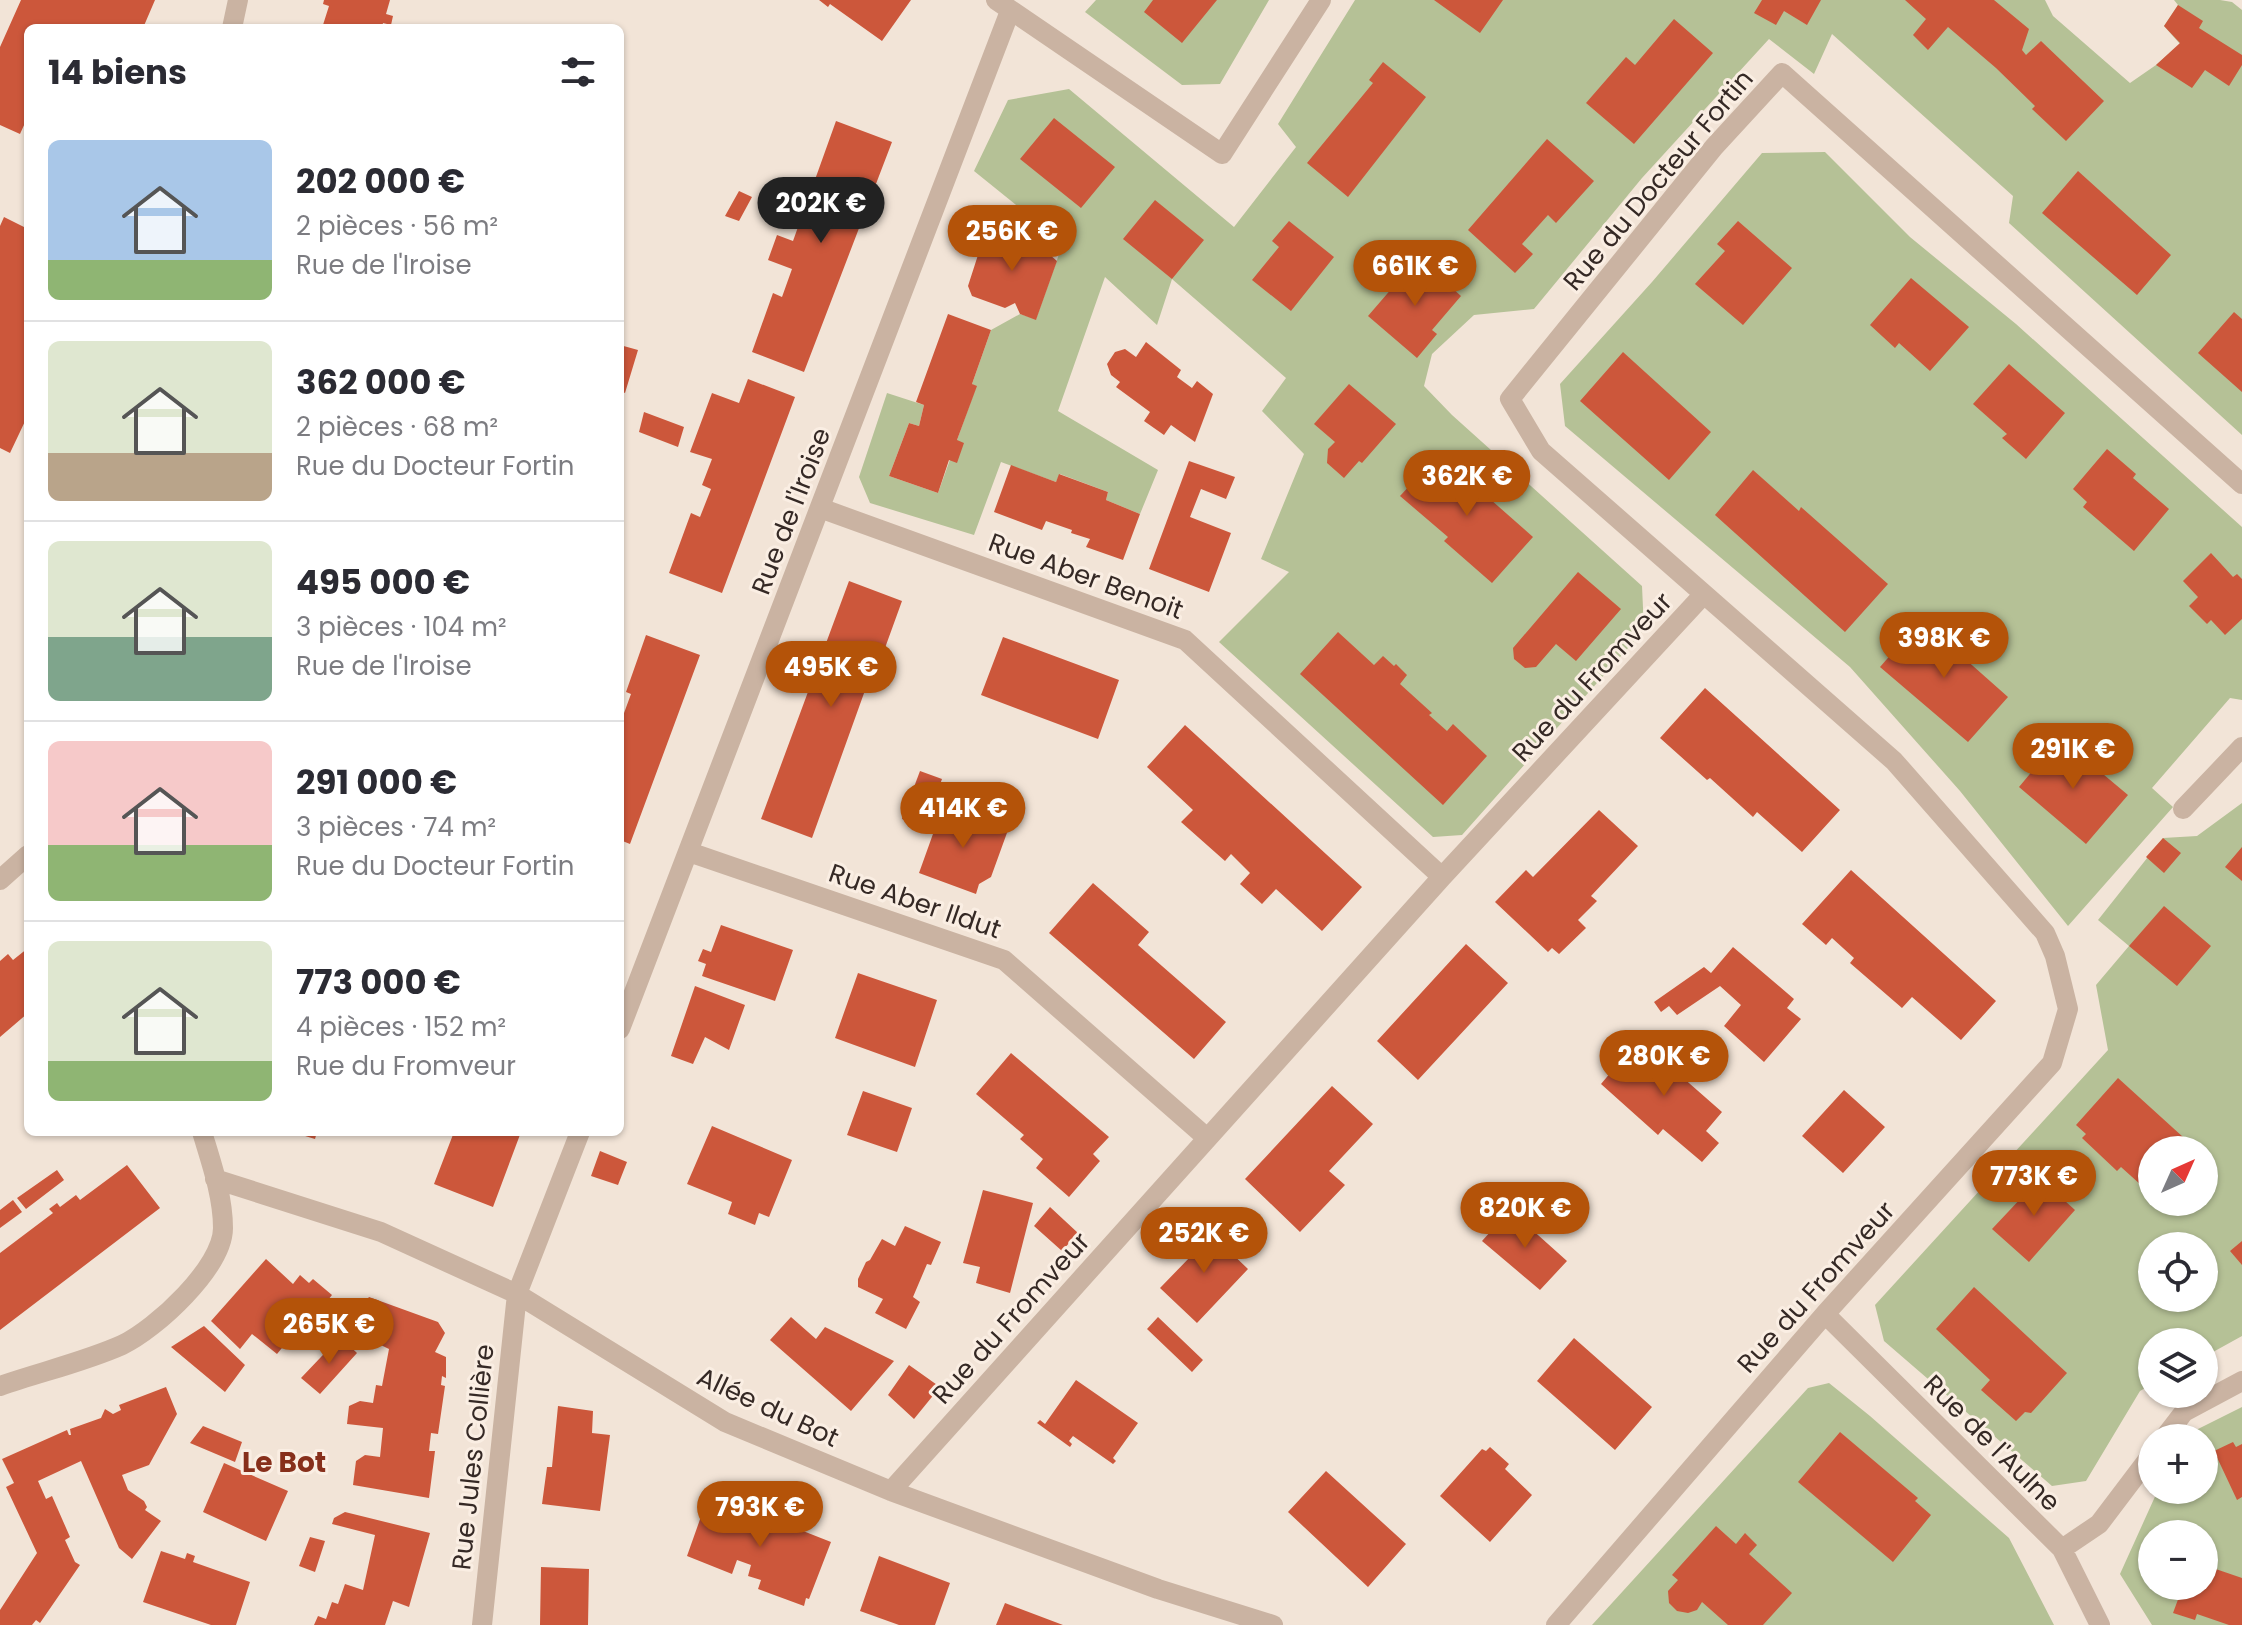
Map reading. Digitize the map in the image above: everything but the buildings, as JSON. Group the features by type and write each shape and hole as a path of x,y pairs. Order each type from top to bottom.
{"street":[{"path":"233,24 238,0"},
{"path":"1003,6 1222,154 1321,0"},
{"name":"Rue de l'Iroise","path":"624,1019 820,508 1003,6"},
{"name":"Rue du Docteur Fortin","path":"1704,594 1541,451 1510,399 1714,147 1782,73 2242,484"},
{"name":"Rue Aber Benoit","path":"820,508 1185,640 1442,877"},
{"name":"Rue du Fromveur","path":"891,1491 1442,877 1704,594 1894,761 2045,933 2055,956 2068,1009 2052,1063 1825,1314 1556,1625"},
{"path":"2183,809 2242,747"},
{"name":"Rue Aber Ildut","path":"689,852 1004,960 1207,1138"},
{"path":"0,880 24,859"},
{"path":"0,1386 124,1344 170,1311 209,1268 223,1230 215,1179 203,1136"},
{"path":"517,1294 578,1136"},
{"name":"Allée du Bot","path":"215,1179 381,1232 517,1294 725,1422 891,1491 1158,1589 1273,1625"},
{"name":"Rue Jules Collière","path":"482,1625 517,1294"},
{"name":"Rue de l'Aulne","path":"1825,1314 2062,1549 2100,1625"},
{"path":"2175,1424 2184,1412 2242,1381"},
{"path":"2062,1549 2099,1524 2138,1472"}],"green space":[{"path":"1096,0 1269,0 1220,84 1182,85 1085,12"},
{"path":"1355,0 2045,0 2053,16 2130,83 2180,44 2164,26 2178,5 2174,0 2232,2 2242,10 2242,435 2009,223 2013,196 1832,34 1814,74 1769,39 1642,178 1534,309 1474,315 1432,354 1424,386 1452,415 1642,586 1644,630 1462,835 1433,837 1219,642 1289,572 1261,559 1304,454 1262,411 1286,378 1172,279 1157,325 1105,277 1058,411 1158,470 1140,514 1106,500 1108,492 1060,474 1056,482 1001,462 974,535 870,503 859,477 887,393 924,405 919,426 909,423 889,476 938,493 976,387 972,384 991,330 1020,314 1036,319 1063,243 974,171 1008,100 1069,89 1234,227 1296,147 1278,124"},
{"path":"1825,152 1910,237 2016,324 2242,527 2242,700 2230,698 2152,788 2173,807 2068,926 1960,791 1850,667 1565,426 1560,384 1762,153"},
{"path":"2242,803 2242,1336 2218,1349 2218,1328 2138,1328 2138,1394 2086,1481 2052,1486 1884,1341 1875,1305 2108,1050 2096,985 2129,946 2098,920 2163,838 2197,836"},
{"path":"1829,1383 2009,1538 2054,1625 1592,1625 1808,1388"},
{"path":"2242,1407 2242,1625 2152,1625 2120,1574 2138,1534 2138,1600 2218,1600 2218,1520 2144,1520 2152,1504 2218,1504 2218,1424 2208,1424"}],"district":[{"name":"Le Bot","path":"284,1462"}]}
